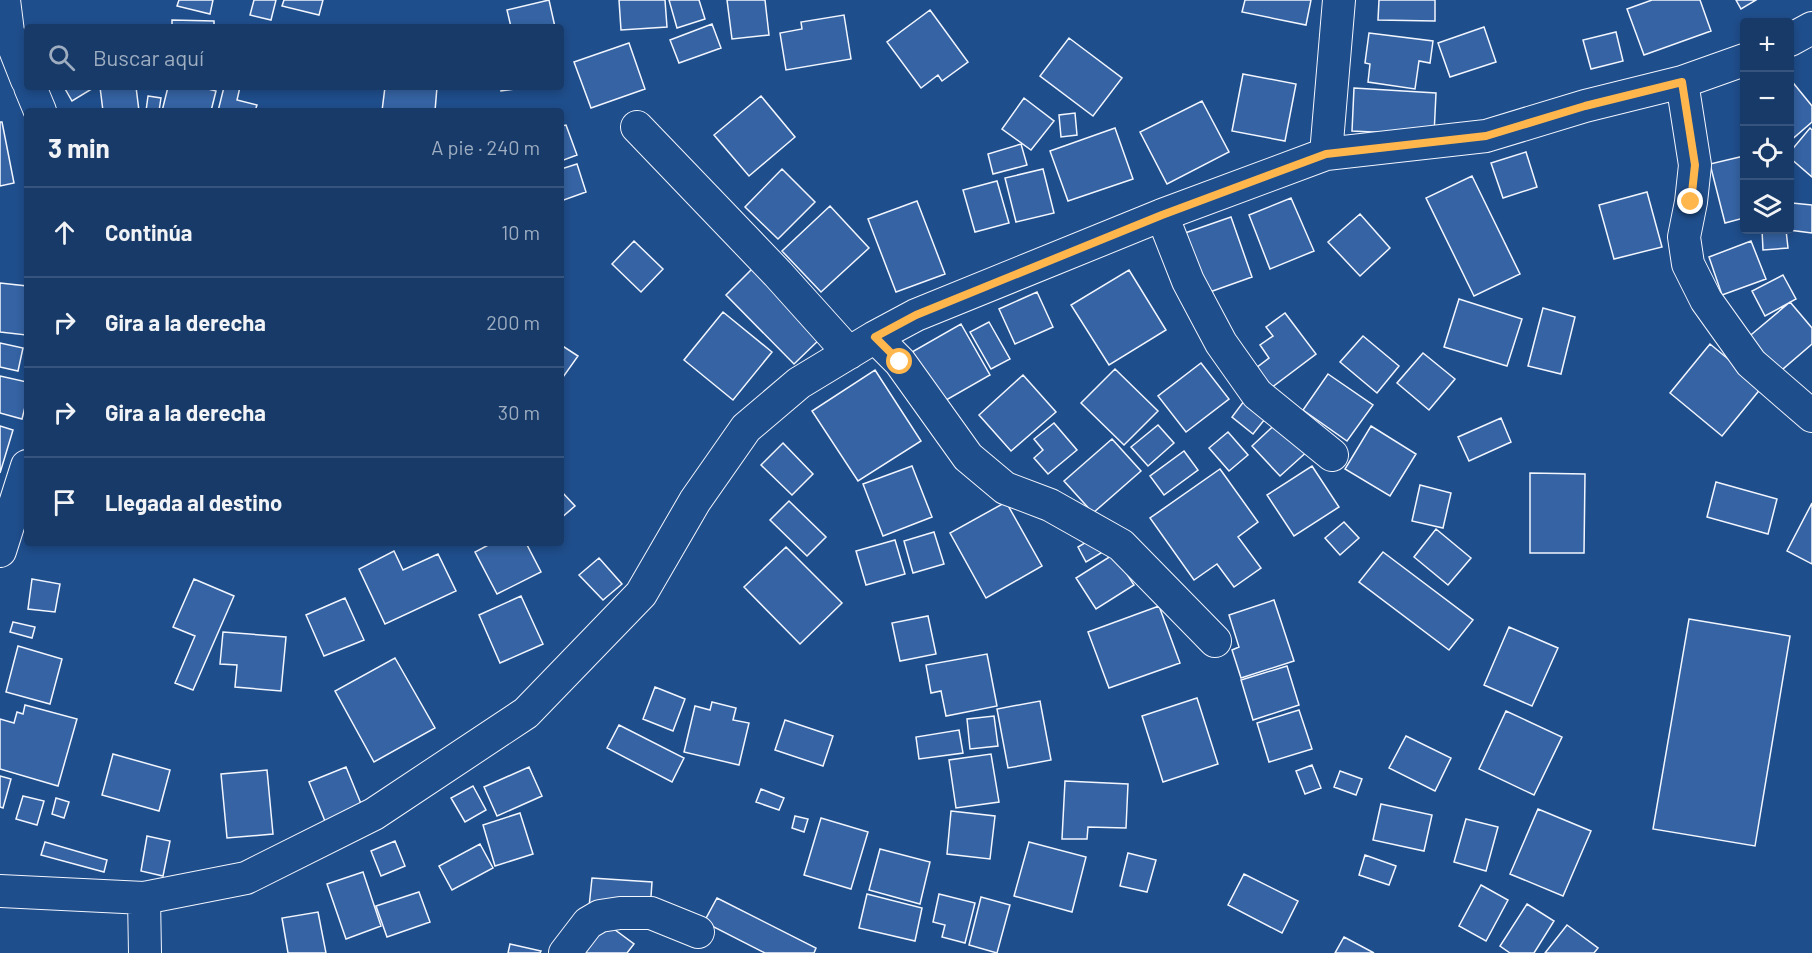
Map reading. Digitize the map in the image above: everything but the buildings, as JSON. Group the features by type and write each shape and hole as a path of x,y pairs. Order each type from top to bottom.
{"street":[{"path":"4,0 4,32 24,74"},
{"path":"1326,154 1339,0"},
{"path":"1794,38 1812,28"},
{"path":"0,891 144,898 246,878 374,814 526,712 642,594 695,501 746,428 799,382 916,315 1162,215 1326,154 1486,136 1585,106 1682,82 1740,61"},
{"path":"1682,82 1695,165 1684,237 1688,264 1706,300 1751,363 1812,416"},
{"path":"31,90 39,108"},
{"path":"637,127 778,274 849,353"},
{"path":"1162,215 1188,281 1227,352 1257,394 1332,456"},
{"path":"875,337 900,362 968,457 1005,488 1050,505 1121,545 1215,641"},
{"path":"0,551 24,475"},
{"path":"144,898 145,953"},
{"path":"565,953 588,923 600,916 620,913 651,913 698,932"}],"route":[{"path":"900,362 875,337 916,315 1162,215 1326,154 1486,136 1585,106 1682,82 1695,165 1691,202"}]}
